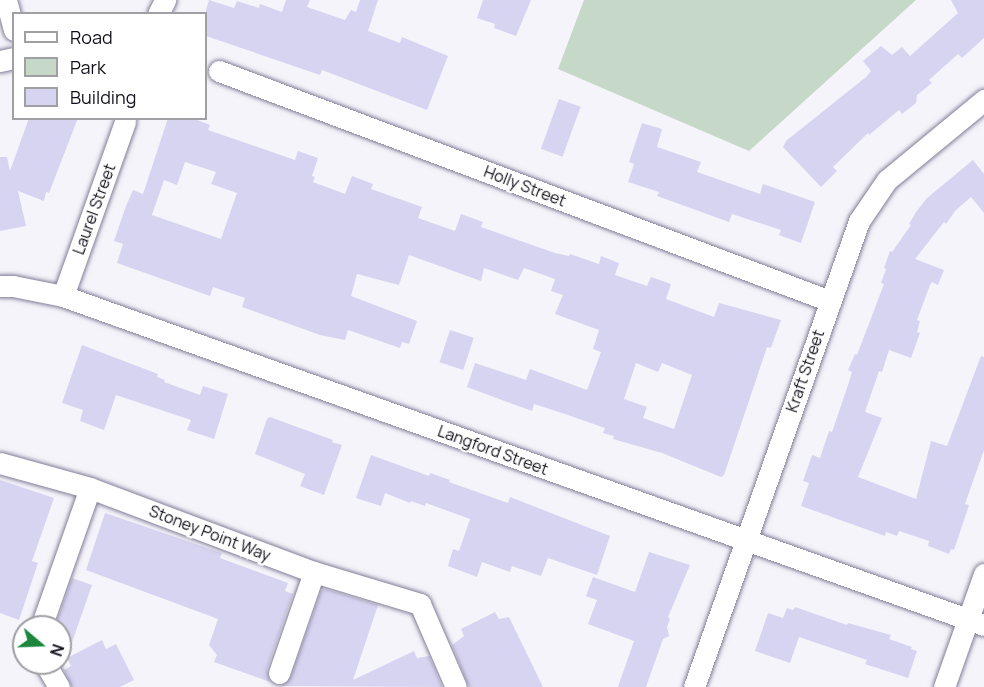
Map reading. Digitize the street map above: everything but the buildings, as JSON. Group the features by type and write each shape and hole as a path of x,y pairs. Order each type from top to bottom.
{"street":[{"path":"6,0 12,22"},
{"name":"Holly Street","path":"210,67 830,301"},
{"name":"Kraft Street","path":"693,687 859,221 887,180 984,100"},
{"name":"Laurel Street","path":"63,296 126,120"},
{"name":"Langford Street","path":"0,286 63,296 976,622"},
{"name":"Stoney Point Way","path":"0,463 90,488 314,572 420,604 456,687"},
{"path":"45,615 90,488"},
{"path":"279,673 314,572"},
{"path":"944,687 976,622 984,574"}],"green space":[{"path":"584,0 916,0 749,151 558,69"}]}
